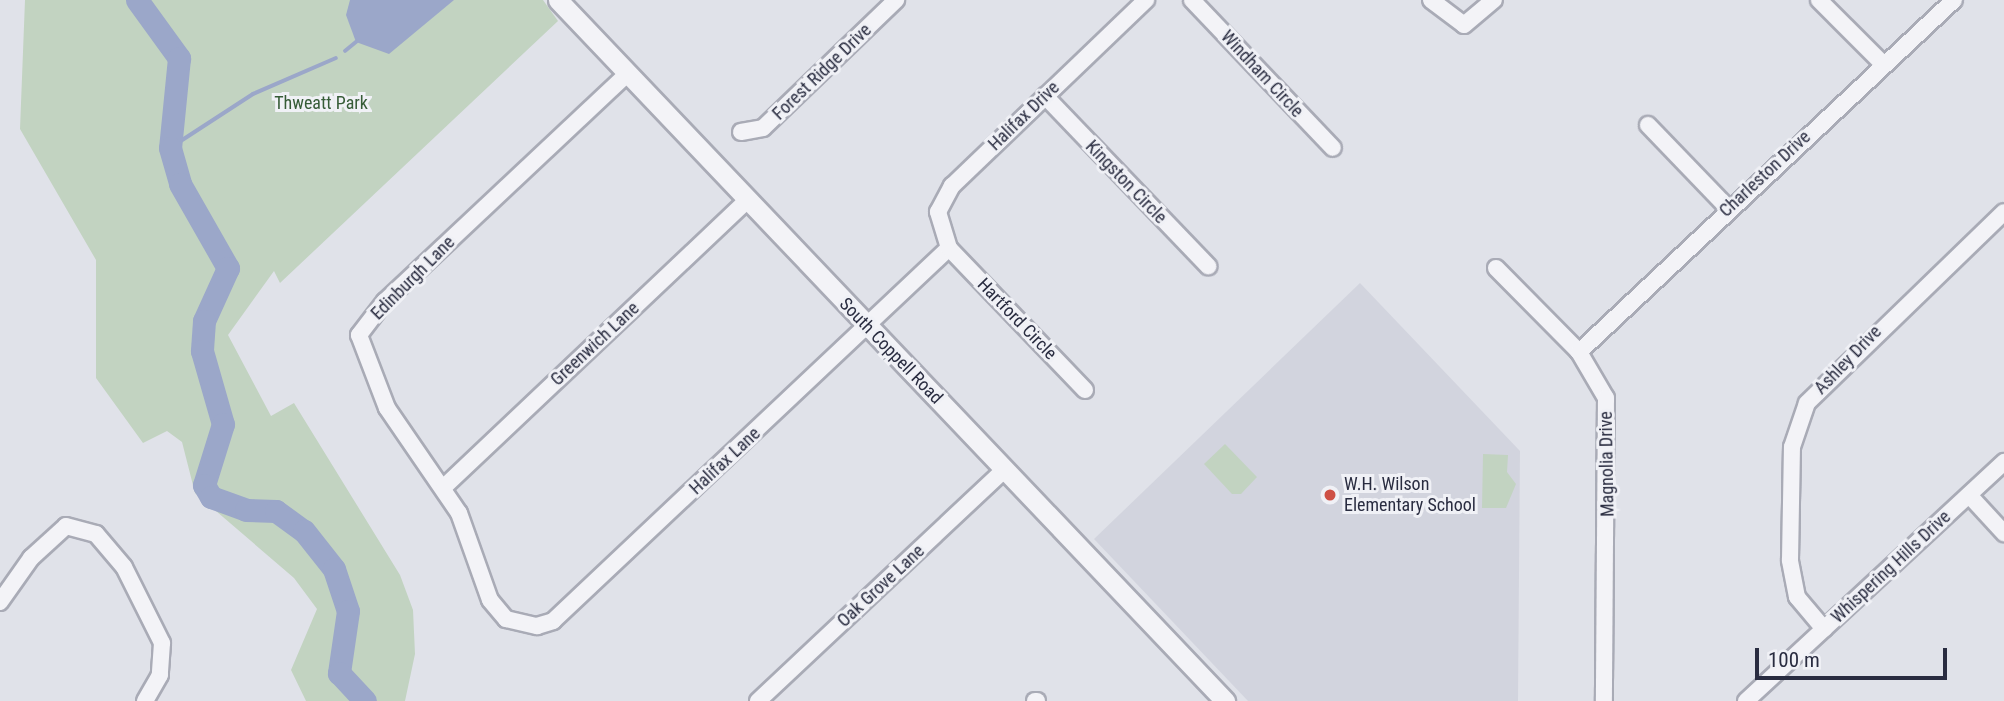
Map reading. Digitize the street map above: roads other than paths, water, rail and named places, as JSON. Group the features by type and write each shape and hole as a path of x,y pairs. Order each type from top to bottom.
{"street":[{"name":"South Coppell Road","path":"558,0 625,76 1225,701"},
{"name":"Forest Ridge Drive","path":"741,132 763,128 896,0"},
{"name":"Halifax Drive","path":"949,248 939,212 953,186 1146,0"},
{"name":"Windham Circle","path":"1192,0 1333,148"},
{"path":"1431,0 1464,25 1494,0"},
{"path":"1819,0 1884,64"},
{"name":"Charleston Drive","path":"1578,352 1728,208 1954,0"},
{"name":"Edinburgh Lane","path":"490,600 444,486 387,408 359,335 385,301 625,76"},
{"name":"Kingston Circle","path":"1045,96 1208,266"},
{"path":"1648,125 1728,208"},
{"name":"Greenwich Lane","path":"444,486 746,201"},
{"name":"Ashley Drive","path":"1824,629 1797,597 1790,560 1792,447 1807,403 2004,212"},
{"name":"Halifax Lane","path":"490,600 506,619 521,625 553,621 949,248"},
{"name":"Hartford Circle","path":"949,248 1085,390"},
{"name":"Magnolia Drive","path":"1496,268 1578,352 1598,379 1609,419 1604,701"},
{"name":"Whispering Hills Drive","path":"1746,701 2004,462"},
{"name":"Oak Grove Lane","path":"758,701 1004,470"},
{"path":"1969,495 2004,533"},
{"path":"0,602 31,558 66,526 79,525 111,550 151,619 164,659 145,701"}],"water":[{"path":"350,0 454,0 389,54 356,42 346,15"}],"waterway":[{"path":"137,0 179,58 170,148 180,184 228,268 204,321 202,351 223,424 204,485 211,497 246,510 276,511 304,531 334,569 348,611 339,673 365,701"},
{"path":"345,51 356,42"},
{"path":"170,148 253,94 336,58"}],"place":[{"name":"W.H. Wilson Elementary School","path":"1330,495"}],"park label":[{"name":"Thweatt Park","path":"321,103"}]}
